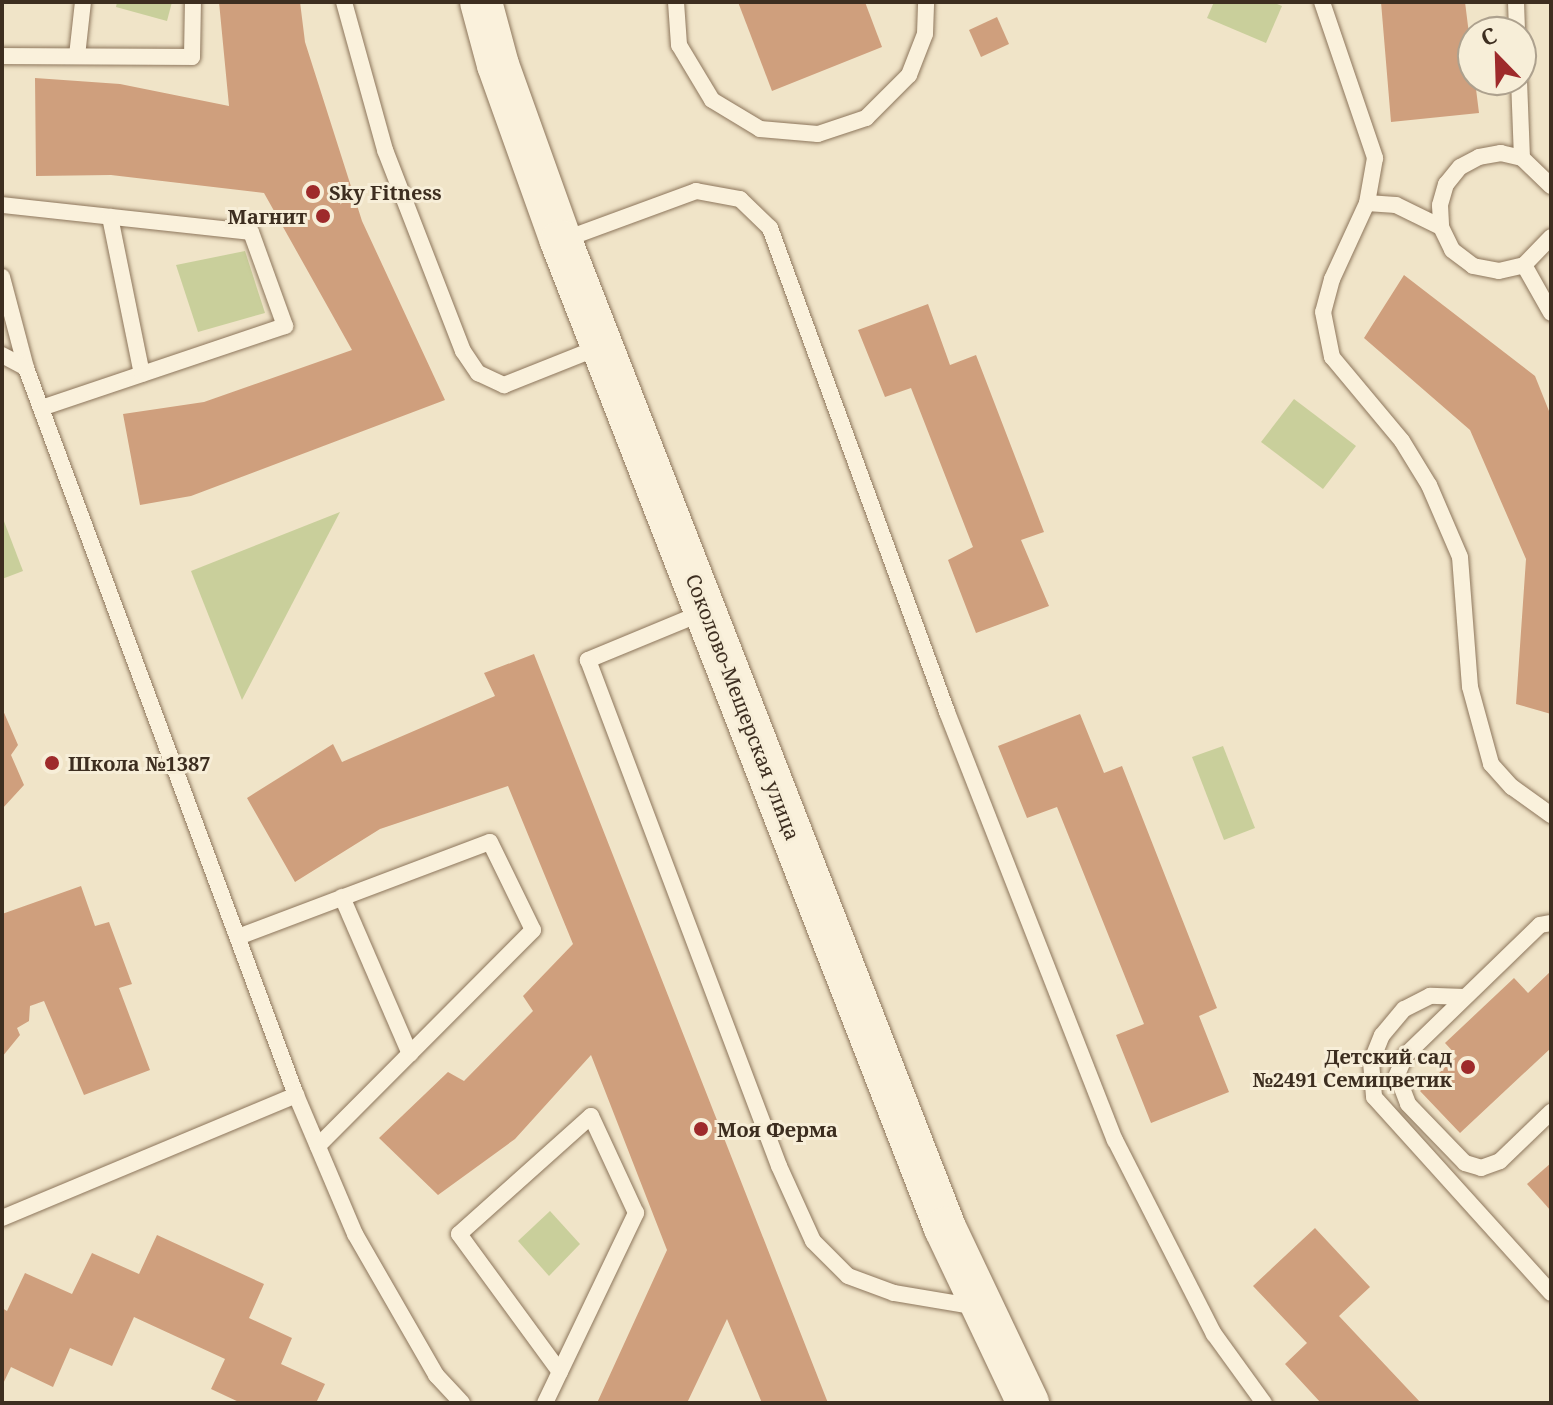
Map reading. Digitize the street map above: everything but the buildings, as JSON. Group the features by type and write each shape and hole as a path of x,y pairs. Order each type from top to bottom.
{"street":[{"name":"Соколово-Мещерская улица","path":"481,2 498,65 561,241 705,611 978,1307 1028,1403"}],"lane":[{"path":"77,56 83,2"},
{"path":"2,56 192,57 193,2"},
{"path":"344,2 385,150 463,351 478,373 504,385 602,346"},
{"path":"676,2 679,45 712,100 760,129 818,134 866,118 909,75 925,34 926,2"},
{"path":"1322,2 1375,158 1367,203 1332,279 1323,312 1332,357 1402,441 1429,485 1460,557 1470,687 1491,764 1512,787 1551,814"},
{"path":"1520,96 1522,158"},
{"path":"1551,186 1522,158 1501,153 1460,167 1446,184 1441,227 1452,250 1473,266 1499,271 1524,265 1551,237"},
{"path":"561,241 696,191 740,199 770,228 953,727 1115,1140 1214,1334 1264,1403"},
{"path":"1367,203 1396,205 1441,227"},
{"path":"2,205 251,232 285,326 41,408"},
{"path":"110,217 142,374"},
{"path":"1524,265 1551,313"},
{"path":"2,277 26,368 296,1095 355,1234 436,1375 462,1403"},
{"path":"2,355 26,368"},
{"path":"705,611 588,660 779,1166 813,1241 848,1276 894,1293 978,1307"},
{"path":"238,937 490,842 533,930 318,1146"},
{"path":"342,897 410,1054"},
{"path":"1551,923 1540,925 1405,1056 1397,1075 1408,1104 1465,1163 1481,1168 1500,1161 1551,1112"},
{"path":"1465,997 1430,996 1404,1009 1382,1035 1371,1062 1374,1097 1551,1293"},
{"path":"2,1218 296,1095"},
{"path":"545,1403 560,1372 636,1213 591,1116 459,1234 560,1372"}],"green space":[{"path":"117,2 172,2 167,21 116,7"},
{"path":"1214,2 1272,2 1282,6 1266,43 1207,18"},
{"path":"245,251 265,313 198,332 176,265"},
{"path":"1294,399 1356,446 1323,489 1261,442"},
{"path":"340,512 242,700 191,571"},
{"path":"2,516 23,571 2,579"},
{"path":"1223,746 1255,828 1224,840 1192,757"},
{"path":"550,1211 580,1244 549,1276 518,1241"}],"place":[{"name":"Sky Fitness","path":"313,192"},
{"name":"Магнит","path":"323,216"},
{"name":"Школа №1387","path":"52,763"},
{"name":"Детский сад №2491 Семицветик","path":"1468,1067"},
{"name":"Моя Ферма","path":"701,1129"}]}
